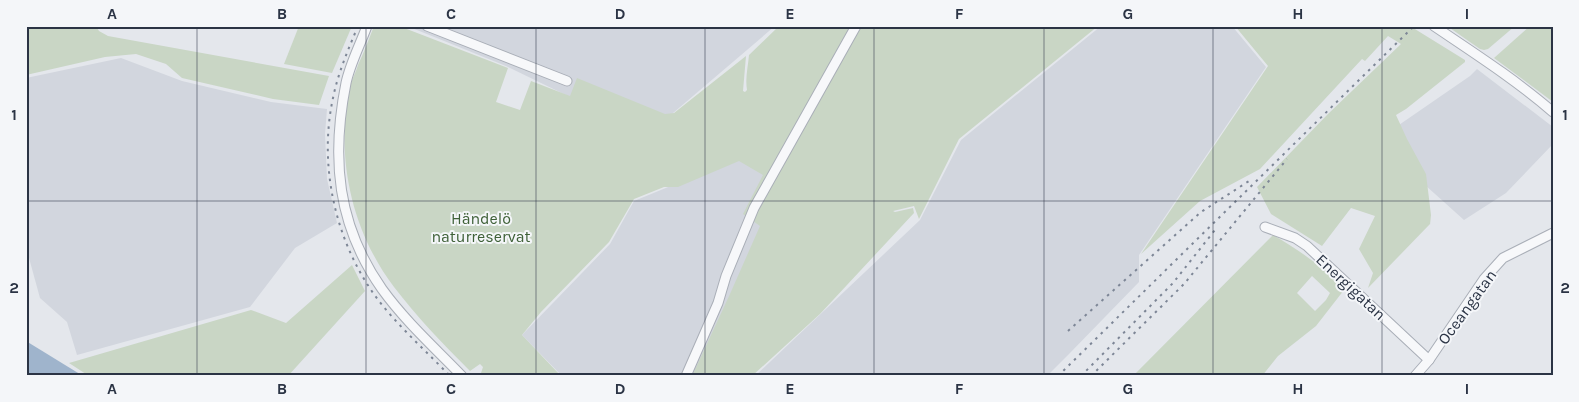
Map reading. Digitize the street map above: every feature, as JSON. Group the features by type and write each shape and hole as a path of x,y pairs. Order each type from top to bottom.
{"street":[{"path":"367,26 346,82 339,118 338,151 341,190 349,223 366,262 382,290 462,376"},
{"path":"427,26 567,81"},
{"path":"686,376 718,303 726,276 754,208 856,26"},
{"path":"1434,26 1553,112"},
{"name":"Energigatan","path":"1265,227 1295,238 1307,246 1429,360"},
{"name":"Oceangatan","path":"1415,376 1429,360 1484,279 1503,258 1553,233"}],"shaded area":[{"path":"407,26 775,26 666,119 572,98 506,66"},
{"path":"1101,26 1232,26 1266,67 1139,255 1139,282 1069,354 1047,376 755,376 920,220 961,140"},
{"path":"121,58 182,81 271,102 327,109 325,134 327,179 337,223 295,248 250,307 77,355 67,322 40,298 26,247 26,78"},
{"path":"1477,69 1553,127 1553,144 1506,193 1464,220 1415,176 1396,127 1470,76"},
{"path":"739,158 767,173 762,226 695,376 562,376 522,335 610,244 634,201"}],"green space":[{"path":"26,26 96,26 99,31 108,36 329,76 319,105 273,99 182,78 166,64 136,54 105,57 26,75"},
{"path":"299,26 352,26 332,73 284,64"},
{"name":"Händelö naturreservat","path":"374,26 399,26 508,68 496,102 520,110 531,81 570,96 577,78 665,114 674,113 746,56 743,91 745,92 747,90 746,77 749,55 779,26 1098,26 959,139 919,219 914,206 893,211 913,208 914,213 820,314 752,376 692,376 760,226 743,214 763,175 739,161 678,187 664,187 634,199 609,242 541,312 522,335 561,376 480,376 483,367 480,364 470,371 430,330 394,287 379,265 357,217 346,165 344,139 346,112 350,86"},
{"path":"1235,26 1410,26 1465,60 1465,62 1396,115 1426,174 1431,215 1430,225 1368,288 1373,273 1359,249 1375,216 1351,208 1322,246 1271,214 1257,187 1328,114 1401,44 1388,36 1365,61 1362,59 1260,169 1200,201 1141,254 1268,66"},
{"path":"1447,26 1515,26 1488,49 1484,50"},
{"path":"1530,26 1553,26 1553,102 1494,58"},
{"path":"1273,235 1317,265 1344,290 1316,326 1278,356 1262,376 1133,376","holes":["1312,276 1330,293 1315,311 1297,293"]},
{"path":"352,265 365,291 288,376 89,376 69,363 251,310 286,323"}],"water":[{"path":"26,341 83,376 26,376"}],"railway":[{"path":"358,26 338,80 329,124 328,151 334,204 342,230 364,279 396,321 450,376"},
{"path":"1058,376 1414,26"},
{"path":"1091,376 1184,284 1287,159"},
{"path":"1068,331 1201,212 1249,181"},
{"path":"1081,376 1173,283 1215,230"}]}
